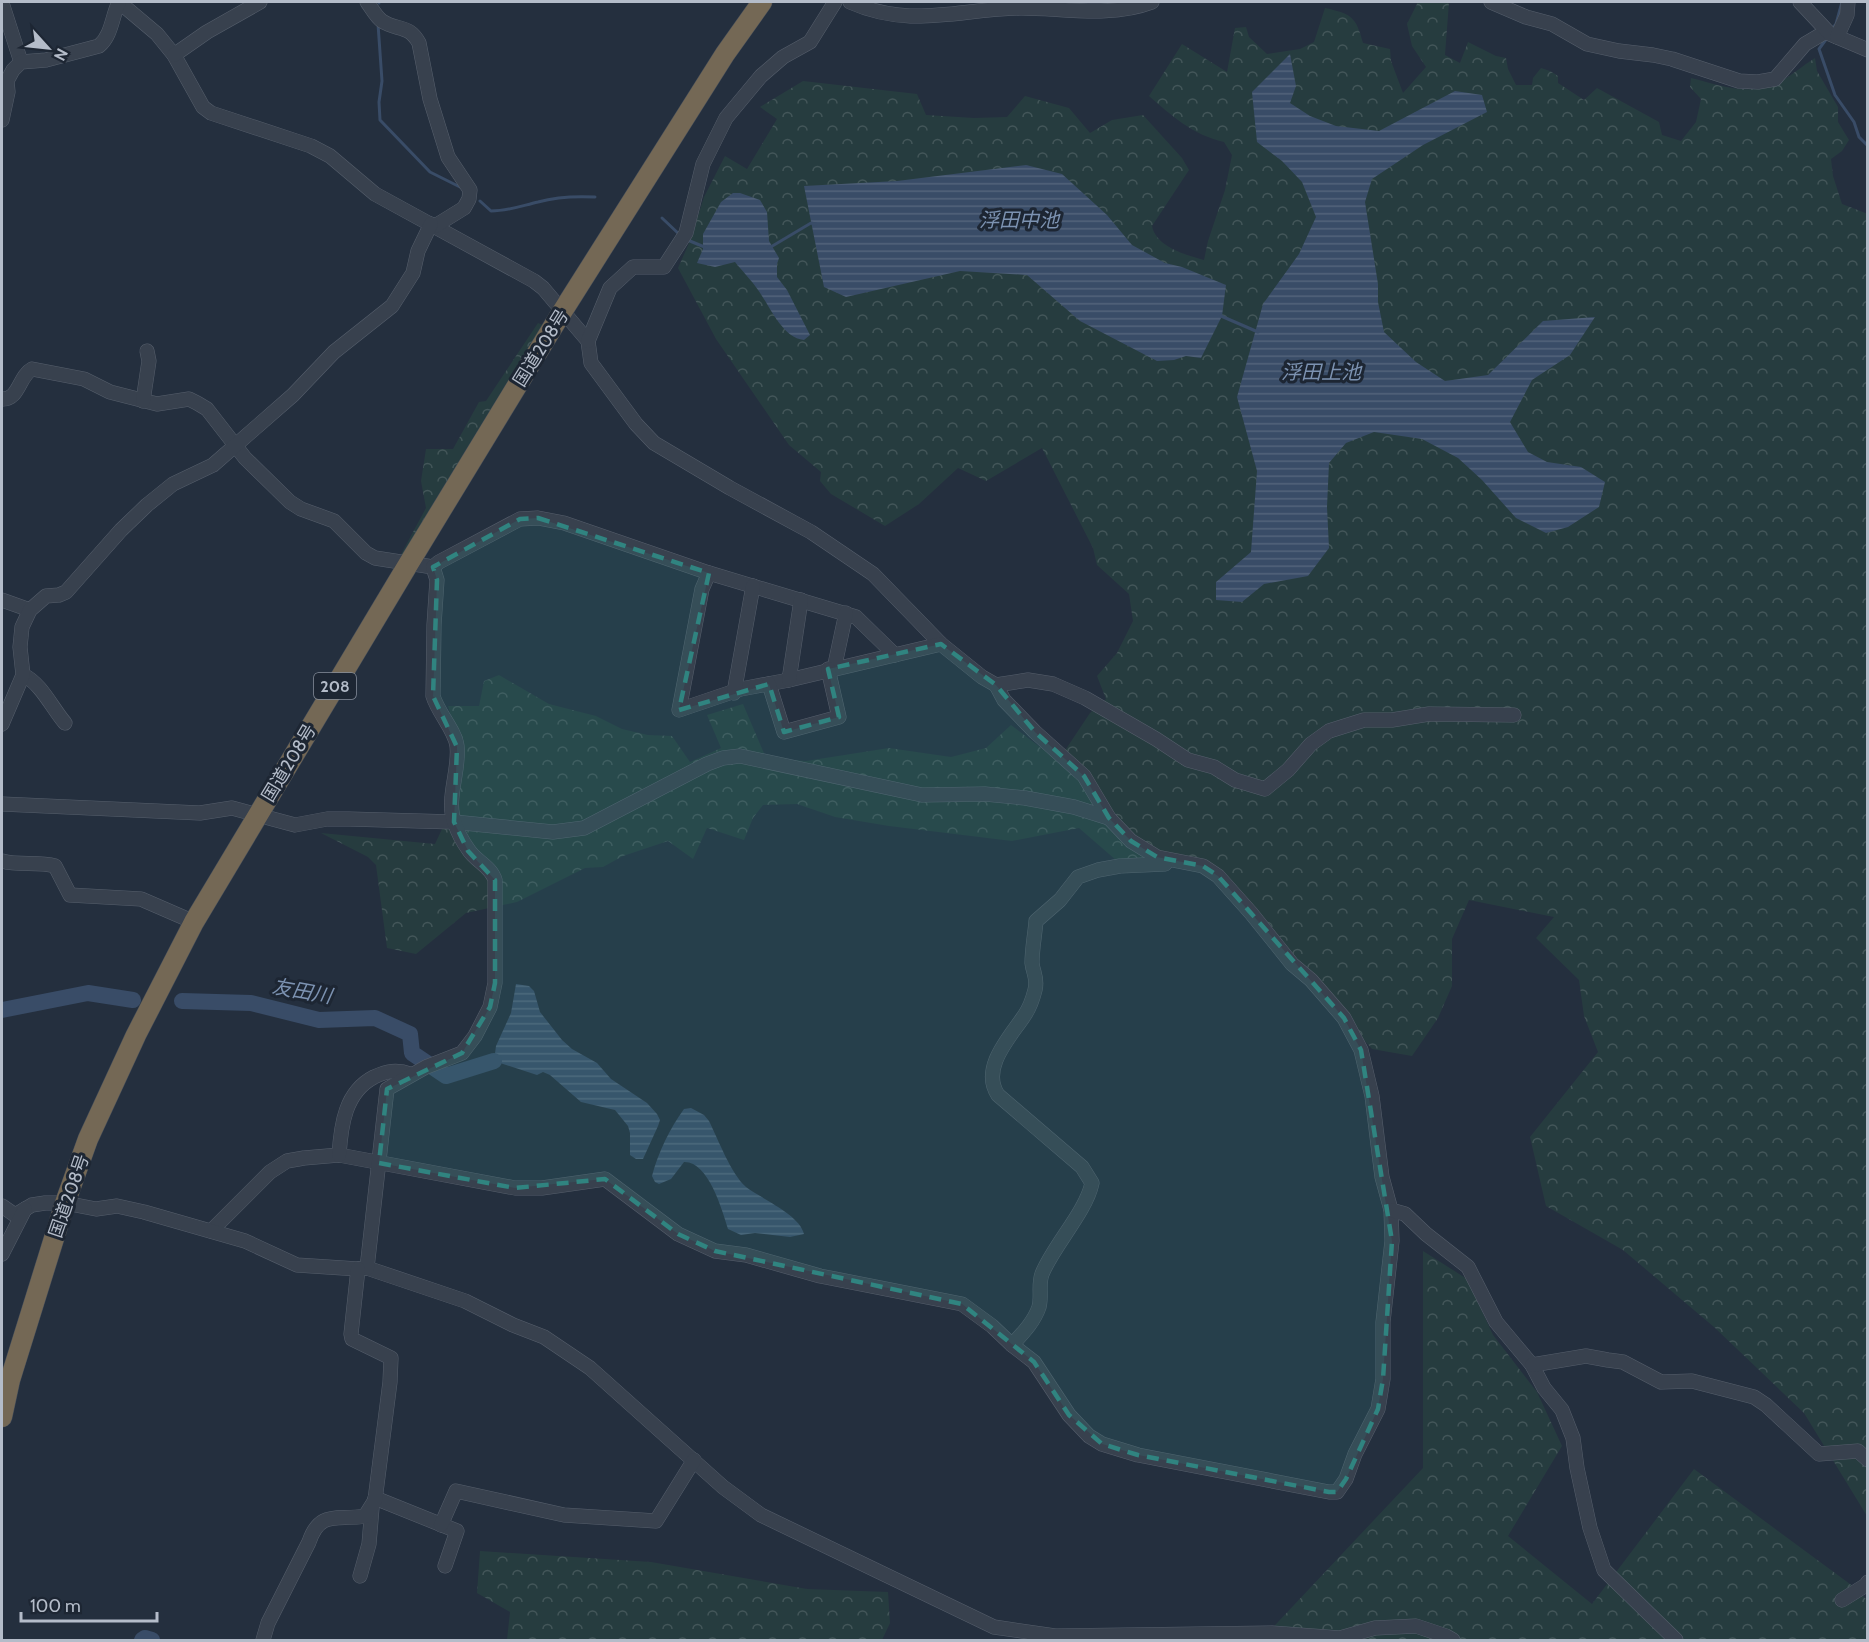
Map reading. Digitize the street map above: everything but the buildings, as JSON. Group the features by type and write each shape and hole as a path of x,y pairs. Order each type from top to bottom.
{"highway":[{"name":"国道208号","path":"2,1416 10,1380 65,1203 88,1139 136,1035 194,922 562,312 712,74 762,2"}],"street":[{"path":"2,120 8,92 7,81 13,70 21,62 46,60 99,46 109,32 113,13 119,2 157,34 174,55 203,107 211,113 311,146 330,156 375,194 534,281 543,288 588,341"},
{"path":"174,55 207,32 260,2"},
{"path":"2,724 23,675 20,647 22,627 30,610 46,596 66,592 147,505 173,484 213,465 293,395 334,352 392,306 412,273 418,251 433,225 464,208 470,200 470,190 448,157 430,99 419,44 415,36 409,30 382,21 367,2"},
{"path":"211,1231 270,1172 287,1161 339,1155 515,1188 542,1188 605,1179 678,1234 715,1251 747,1255 820,1276 962,1305 992,1326 1034,1362 1069,1415 1089,1436 1102,1444 1138,1455 1329,1492 1337,1492 1346,1479 1355,1454 1378,1409 1380,1399 1383,1379 1384,1311 1392,1241 1391,1210 1382,1177 1372,1096 1361,1050 1344,1018 1311,980 1292,963 1218,876 1203,866 1157,857 1131,841 1108,818 1084,776 1027,724 1004,700 996,685 982,677 941,644 873,574 811,532 654,443 636,424 591,363 588,341 610,288 633,267 664,267 683,238 703,164 726,118 761,76 783,57 810,42 835,2"},
{"path":"850,2 875,11 909,17 1021,8 1078,12 1152,2"},
{"path":"1491,2 1526,17 1552,24 1587,44 1672,59 1739,81 1758,82 1775,79 1805,44 1847,15 1848,2"},
{"path":"1800,2 1827,30 1868,50"},
{"path":"2,3 21,62"},
{"path":"143,400 149,361 147,351"},
{"path":"2,399 13,396 26,372 32,369 84,379 110,392 157,404 189,399 207,410 236,446 290,502 301,509 334,521 366,553 375,558 433,567 520,519 538,518 564,523 709,573 856,616 895,655"},
{"path":"360,1576 369,1544 391,1358 352,1339 351,1334 379,1162 387,1089 410,1074 462,1053 475,1036 490,1007 495,983 496,888 494,874 468,851 454,822 457,747 455,738 436,707 433,696 437,580 433,567"},
{"path":"709,573 702,589 679,710 741,689 941,644"},
{"path":"734,693 753,586"},
{"path":"2,600 30,610"},
{"path":"789,680 801,600"},
{"path":"769,684 784,732 839,717 831,669 846,614"},
{"path":"23,675 29,677 42,692 64,723"},
{"path":"996,685 1028,680 1053,684 1084,698 1188,760 1214,767 1235,780 1265,789 1288,770 1311,744 1329,731 1364,720 1392,720 1429,714 1514,715"},
{"path":"2,804 200,813 232,808 295,825 327,819 454,822 553,832 584,828 707,764 723,758 740,756 922,795 985,795 1025,798 1074,807 1108,818"},
{"path":"2,861 17,864 49,864 55,867 59,870 70,895 141,899 194,922"},
{"path":"1012,1345 1030,1323 1039,1305 1042,1274 1092,1183 1082,1167 998,1095 992,1086 994,1066 1009,1036 1026,1014 1035,990 1037,977 1032,965 1036,921 1060,900 1078,878 1098,870 1145,864 1189,863"},
{"path":"339,1155 342,1124 354,1094 363,1083 399,1070 410,1074"},
{"path":"2,1206 15,1215 32,1205 65,1203 96,1209 117,1206 244,1241 297,1264 363,1268 465,1301 544,1338 590,1368 723,1487 761,1515 994,1626 1055,1636 1272,1633 1340,1638 1375,1628 1416,1626 1446,1636 1453,1641"},
{"path":"2,1254 25,1209"},
{"path":"1391,1210 1405,1214 1468,1267 1496,1322 1532,1365 1544,1388 1562,1410 1573,1438 1590,1528 1604,1570 1676,1641"},
{"path":"1532,1365 1586,1356 1623,1362 1661,1382 1692,1381 1754,1397 1819,1454 1858,1451 1868,1460"},
{"path":"441,1525 456,1491 564,1515 656,1521 694,1460"},
{"path":"373,1503 457,1531 445,1566"},
{"path":"263,1641 268,1623 318,1523 328,1519 365,1516 373,1503"},
{"path":"1842,1600 1868,1582"}],"highlighted area":[{"path":"538,518 709,573 679,710 769,684 784,732 839,717 828,669 941,644 996,685 1035,732 1084,776 1109,818 1131,841 1157,857 1203,866 1218,876 1344,1018 1361,1050 1392,1241 1383,1379 1378,1409 1346,1479 1337,1492 1329,1492 1138,1455 1102,1444 1069,1415 1034,1362 962,1304 715,1251 678,1234 605,1179 515,1188 379,1163 387,1089 462,1053 490,1007 495,983 495,880 468,851 454,822 457,747 433,696 437,580 433,567 520,519"}],"green space":[{"path":"1418,2 1449,2 1445,55 1460,63 1468,42 1496,56 1506,58 1508,69 1516,85 1532,85 1533,78 1541,68 1550,71 1558,76 1558,83 1584,100 1597,88 1659,122 1662,135 1681,141 1696,122 1701,99 1690,87 1691,78 1733,88 1754,89 1785,79 1815,58 1817,71 1838,107 1838,122 1849,140 1842,151 1831,159 1833,176 1842,204 1868,214 1867,1516 1804,1413 1714,1327 1623,1250 1546,1206 1530,1137 1598,1052 1584,1016 1579,980 1536,938 1554,917 1469,900 1452,939 1452,986 1438,1018 1412,1056 1372,1049 1251,913 1197,868 1117,861 1079,828 1012,841 835,817 797,804 763,805 753,818 744,840 707,828 693,859 668,841 623,856 603,867 585,868 517,902 466,913 416,954 387,948 376,865 368,857 321,833 435,844 449,814 461,751 448,706 479,706 484,681 499,675 549,704 596,716 622,729 648,735 672,736 690,762 721,748 707,715 743,704 766,758 806,761 889,748 951,757 986,748 1011,725 1058,761 1090,713 1106,699 1097,676 1117,653 1133,621 1129,594 1097,565 1093,548 1042,448 986,481 958,468 919,504 885,526 831,494 820,481 821,472 789,445 716,339 678,268 690,241 704,197 725,156 747,169 777,119 760,107 803,81 917,94 926,115 974,118 1007,117 1025,96 1069,108 1090,133 1112,120 1143,115 1182,158 1189,170 1152,226 1165,245 1204,260 1225,190 1232,155 1224,142 1193,130 1149,96 1182,44 1227,72 1235,28 1246,27 1249,37 1267,54 1300,49 1314,42 1325,8 1341,12 1352,18 1358,27 1363,43 1390,49 1391,61 1403,93 1426,67 1412,46 1407,24"},
{"path":"538,323 543,325 406,559 399,558 426,508 421,481 426,449 453,449 479,402 486,401"},
{"path":"1423,1251 1467,1279 1493,1335 1537,1392 1562,1446 1508,1536 1592,1604 1694,1469 1854,1587 1867,1600 1867,1640 1261,1640 1423,1468"},
{"path":"480,1551 651,1562 807,1589 888,1592 890,1623 882,1640 507,1640 510,1612 477,1593"}],"water":[{"name":"浮田上池","path":"1290,54 1296,86 1290,103 1310,116 1336,126 1379,131 1455,91 1482,95 1487,112 1423,145 1372,179 1365,202 1384,332 1416,362 1445,381 1488,375 1543,321 1595,317 1570,355 1532,380 1510,422 1528,452 1547,462 1581,467 1605,482 1599,507 1568,527 1546,533 1516,518 1482,480 1458,458 1422,439 1374,432 1346,443 1329,463 1327,507 1329,548 1308,576 1264,584 1242,602 1216,600 1216,582 1251,552 1257,471 1237,397 1263,304 1299,254 1316,217 1302,182 1282,161 1257,142 1252,92"},
{"name":"浮田中池","path":"1026,165 1062,174 1107,215 1132,245 1165,263 1182,267 1226,285 1222,316 1201,358 1186,356 1174,360 1157,361 1080,321 1027,275 960,271 846,297 824,287 804,186 897,181"},
{"path":"733,193 760,200 767,212 769,241 779,258 777,277 787,290 810,335 804,340 790,334 785,329 756,287 735,262 715,267 697,263 703,249 703,234 721,202"},
{"path":"516,984 529,986 534,991 540,1012 562,1040 572,1049 597,1063 611,1079 647,1103 657,1114 660,1120 643,1159 636,1159 630,1155 628,1126 615,1110 581,1102 550,1075 543,1072 537,1075 494,1061 496,1046 511,1013"},
{"path":"691,1108 704,1115 709,1121 740,1181 796,1220 804,1234 790,1237 755,1233 741,1235 728,1229 713,1188 707,1177 693,1164 684,1162 671,1179 659,1184 655,1182 652,1176 665,1141 684,1109"}],"waterway":[{"path":"1832,29 1836,24 1842,2"},
{"path":"378,24 382,81 379,102 380,120 430,172 460,187"},
{"path":"1827,38 1819,49 1835,95 1854,122 1859,137 1868,146"},
{"path":"480,201 491,211 559,198 595,197"},
{"path":"662,218 680,235"},
{"path":"769,248 811,223 816,224"},
{"path":"685,239 707,248"},
{"path":"1221,316 1258,332"},
{"name":"友田川","path":"2,1010 88,993 133,1000"},
{"name":"友田川","path":"182,1001 251,1003 319,1020 375,1018 410,1034 412,1053 446,1076 494,1061"},
{"path":"142,1640 145,1638 152,1640"}]}
